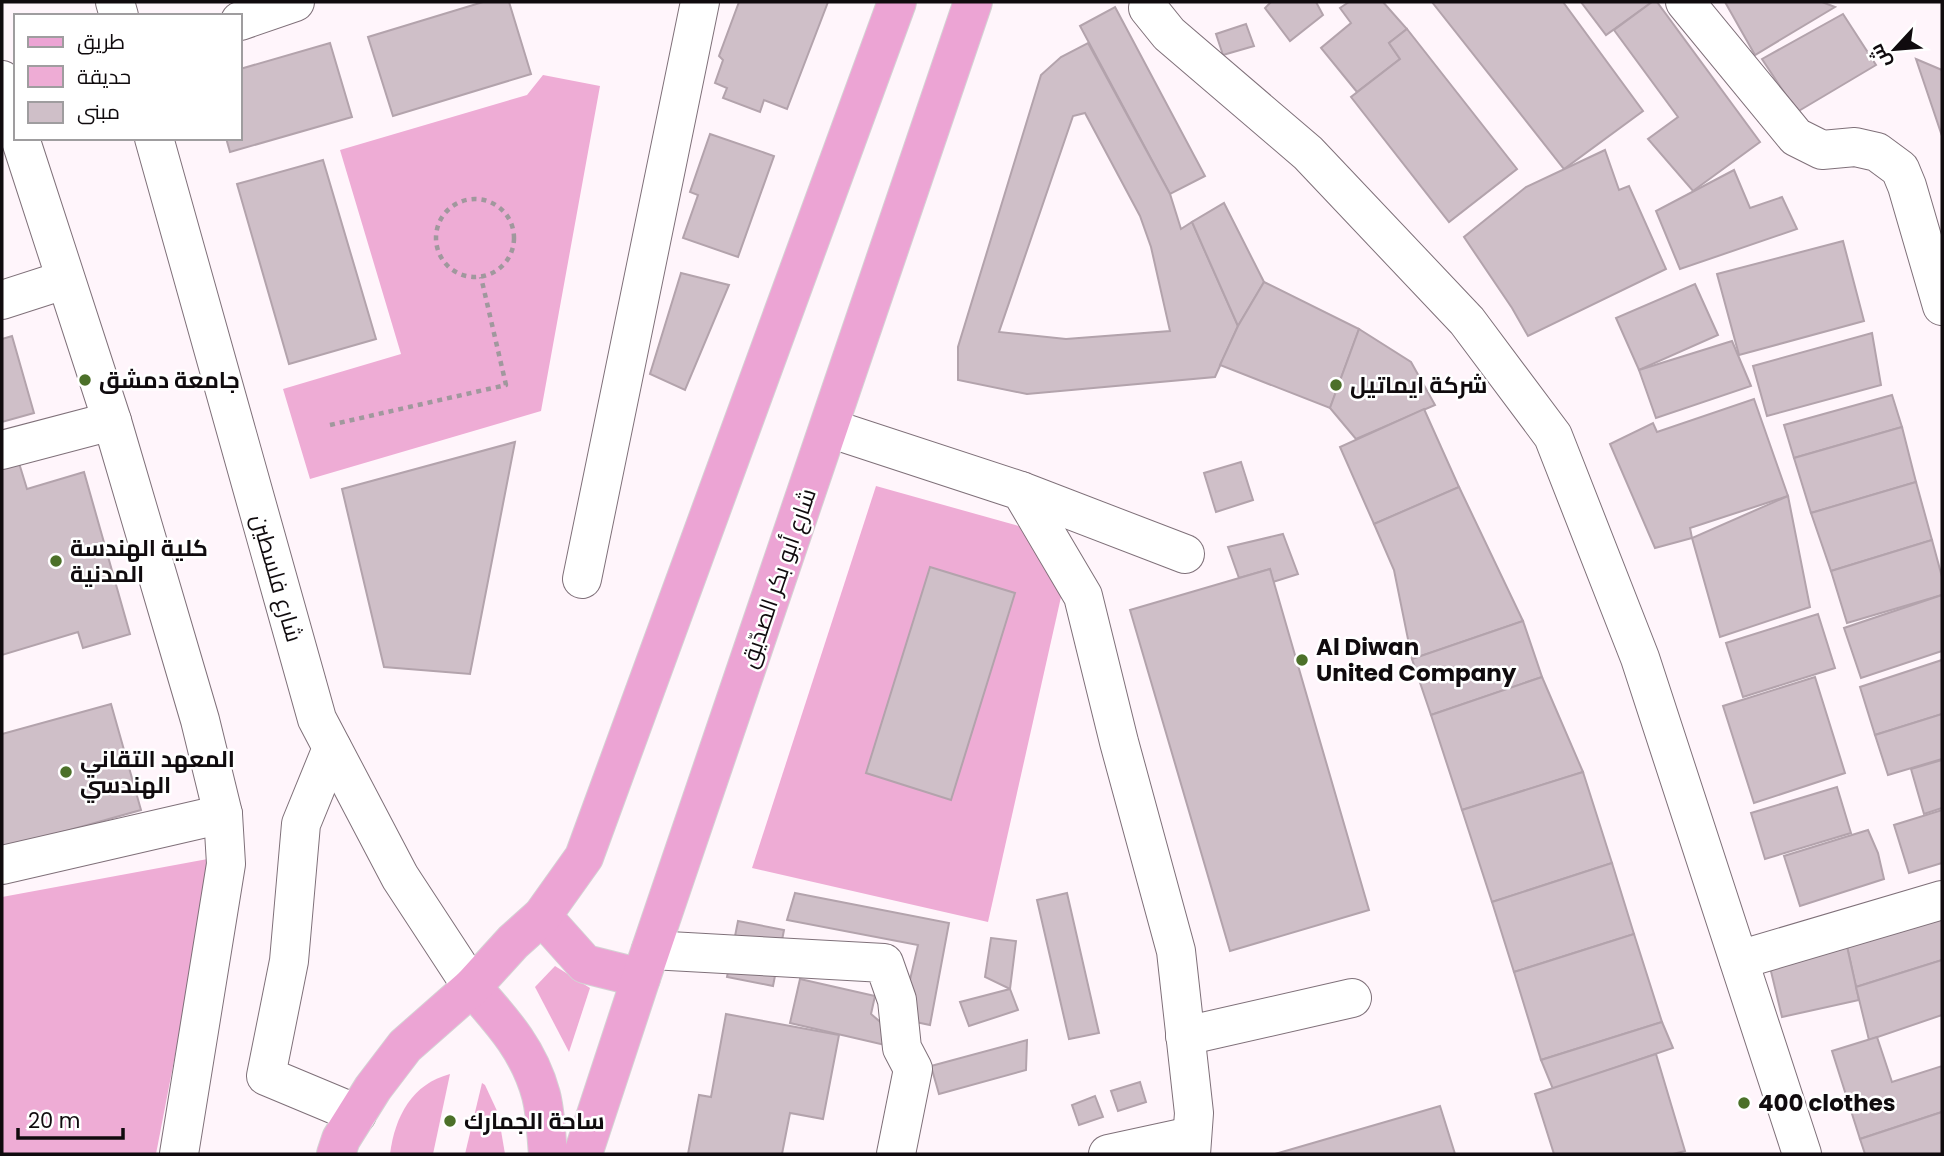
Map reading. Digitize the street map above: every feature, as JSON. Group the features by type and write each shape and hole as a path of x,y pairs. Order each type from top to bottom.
{"main road":[{"path":"336,1154 341,1139 373,1088 405,1046 472,987 513,942 542,916 584,857 897,2"},
{"name":"شارع أبو بكر الصدّيق","path":"583,1154 973,2"},
{"path":"542,916 585,964 646,964"},
{"path":"472,987 514,1035 530,1063 542,1097 548,1154"},
{"path":"357,1114 365,1154"}],"street":[{"path":"242,20 295,2"},
{"path":"582,579 700,2"},
{"path":"1685,2 1797,137 1822,150 1855,146 1877,152 1900,169 1942,306"},
{"path":"1149,8 1169,34 1308,153 1467,321 1553,436 1640,659 1802,1154"},
{"path":"2,85 14,120"},
{"path":"21,140 112,421 200,720 223,814 226,864 179,1154"},
{"name":"شارع فلسطين","path":"155,140 317,719 400,877 472,987"},
{"path":"2,300 64,280"},
{"path":"2,450 112,421"},
{"path":"829,429 1021,491 1185,554"},
{"path":"1021,491 1083,596 1119,742 1176,951 1194,1113 1191,1145 1108,1154"},
{"path":"332,748 301,824 289,961 266,1076 357,1114"},
{"path":"2,866 223,814"},
{"path":"1739,960 1942,900"},
{"path":"646,964 884,963 897,1000 902,1048 913,1069 896,1154"},
{"path":"1185,1036 1352,998"}],"path":[{"path":"463,199 488,200 500,207 513,228 511,254 504,265 481,277 468,277 456,272 445,264 438,253 436,227 442,215 463,199"},
{"path":"330,425 506,386 481,277"}],"green space":[{"path":"543,75 600,86 541,411 310,479 283,389 401,354 340,150 527,95"},
{"path":"876,486 1033,530 1061,597 988,922 752,868"},
{"path":"213,858 156,1154 2,1154 2,897"},
{"path":"555,966 590,988 569,1052 535,987"},
{"path":"450,1074 433,1154 390,1154 396,1127 408,1104 425,1085"},
{"path":"482,1083 498,1113 505,1154 465,1154"}],"building":[{"path":"483,2 509,2 531,74 393,116 368,37"},
{"path":"739,2 828,2 787,109 764,100 760,112 723,98 727,88 715,83 723,60 719,56"},
{"path":"1271,2 1316,2 1323,15 1290,41 1265,8"},
{"path":"1349,2 1383,2 1407,29 1389,43 1400,59 1357,92 1321,48 1351,23 1340,8"},
{"path":"1432,2 1563,2 1643,111 1564,169"},
{"path":"1581,2 1652,2 1606,35"},
{"path":"1652,2 1657,2 1760,142 1693,191 1648,139 1678,117 1614,30"},
{"path":"1725,2 1822,2 1835,7 1755,55"},
{"path":"1115,7 1205,176 1170,194 1080,26"},
{"path":"1843,14 1876,65 1797,112 1762,59"},
{"path":"1246,24 1254,46 1223,55 1216,34"},
{"path":"1407,29 1517,169 1449,222 1351,97 1400,59 1389,43"},
{"path":"330,43 352,117 230,152 227,140 242,140 242,68"},
{"path":"1088,43 1170,194 1181,229 1192,222 1238,326 1215,377 1027,394 958,380 958,347 1041,75 1061,57","holes":["1085,113 1140,216 1151,247 1170,331 1066,339 999,332 1073,116"]},
{"path":"1916,59 1942,70 1942,136"},
{"path":"710,134 774,156 738,257 683,238 698,195 690,192"},
{"path":"1605,150 1619,190 1629,186 1666,269 1528,336 1464,237 1526,187"},
{"path":"323,160 376,339 289,364 237,184"},
{"path":"1734,170 1750,208 1782,197 1797,229 1680,269 1656,211"},
{"path":"1224,203 1264,282 1238,326 1192,222"},
{"path":"1843,241 1864,321 1739,355 1717,274"},
{"path":"681,273 729,285 685,390 650,374"},
{"path":"1264,282 1359,329 1330,408 1220,365 1238,326"},
{"path":"1695,284 1718,335 1639,370 1616,318"},
{"path":"1359,329 1411,362 1435,405 1356,439 1330,408"},
{"path":"1872,333 1881,385 1767,416 1753,366"},
{"path":"12,336 34,413 2,422 2,339"},
{"path":"1732,341 1751,386 1656,418 1639,370"},
{"path":"1892,395 1902,427 1794,458 1784,425"},
{"path":"1754,399 1788,496 1690,528 1692,538 1655,548 1610,444 1653,423 1657,432"},
{"path":"1424,409 1459,487 1374,524 1340,447"},
{"path":"1902,427 1916,482 1811,513 1794,458"},
{"path":"515,442 470,674 384,667 342,489"},
{"path":"1241,462 1253,500 1216,512 1204,473"},
{"name":"كلية الهندسة المدنية","path":"19,463 27,489 84,472 130,634 83,648 78,632 2,655 2,468"},
{"path":"1916,482 1932,540 1831,571 1811,513"},
{"path":"1459,487 1523,621 1412,659 1394,570 1374,524"},
{"path":"1788,496 1810,607 1720,637 1692,538"},
{"path":"1283,534 1298,574 1273,582 1270,569 1239,578 1228,547"},
{"path":"1932,540 1942,577 1942,595 1847,623 1831,571"},
{"path":"930,567 1015,593 951,800 866,773"},
{"path":"1270,569 1369,910 1230,951 1130,610"},
{"path":"1942,595 1942,651 1861,678 1844,628"},
{"path":"1818,614 1835,668 1743,697 1726,643"},
{"path":"1523,621 1542,677 1431,715 1412,659"},
{"path":"1942,660 1942,714 1875,735 1860,687"},
{"path":"1542,677 1583,772 1462,810 1431,715"},
{"path":"1815,677 1845,773 1754,803 1723,706"},
{"name":"المعهد التقاني الهندسي","path":"111,704 141,810 2,849 2,734"},
{"path":"1942,714 1942,759 1888,775 1875,735"},
{"path":"1942,760 1942,808 1924,814 1911,769"},
{"path":"1583,772 1612,863 1492,902 1462,810"},
{"path":"1837,787 1851,833 1765,859 1751,813"},
{"path":"1942,810 1942,863 1909,873 1894,825"},
{"path":"1868,830 1878,853 1884,879 1800,906 1784,856"},
{"path":"1612,863 1634,934 1514,972 1492,902"},
{"path":"795,893 949,923 930,1025 901,1019 918,945 787,920"},
{"path":"1067,893 1099,1033 1069,1039 1037,900"},
{"path":"1942,914 1942,960 1856,987 1846,942"},
{"path":"738,921 784,930 773,986 727,977"},
{"path":"1634,934 1662,1022 1541,1060 1514,972"},
{"path":"991,938 1016,941 1010,989 985,977"},
{"path":"1846,942 1859,1000 1782,1017 1769,963"},
{"path":"1942,960 1942,1015 1869,1040 1856,987"},
{"path":"800,979 875,996 871,1014 885,1026 885,1045 790,1023"},
{"path":"1010,989 1018,1010 969,1026 960,1002"},
{"path":"726,1014 839,1035 823,1119 790,1113 782,1154 688,1154 699,1095 711,1097"},
{"path":"1662,1022 1673,1048 1553,1089 1541,1060"},
{"path":"1877,1037 1892,1082 1942,1066 1942,1112 1860,1139 1832,1051"},
{"path":"1027,1040 1026,1070 939,1094 931,1066"},
{"path":"1656,1054 1685,1151 1673,1154 1554,1154 1535,1094"},
{"path":"1140,1082 1146,1102 1118,1111 1111,1091"},
{"path":"1095,1096 1103,1117 1079,1125 1072,1105"},
{"path":"1440,1106 1455,1154 1275,1154 1423,1111"},
{"path":"1942,1112 1942,1154 1865,1154 1860,1139"}],"place":[{"name":"جامعة دمشق","path":"85,380"},
{"name":"شركة ايماتيل","path":"1336,385"},
{"name":"كلية الهندسة المدنية","path":"56,561"},
{"name":"Al Diwan United Company","path":"1302,660"},
{"name":"المعهد التقاني الهندسي","path":"66,772"},
{"name":"400 clothes","path":"1744,1103"},
{"name":"ساحة الجمارك","path":"450,1121"}]}
